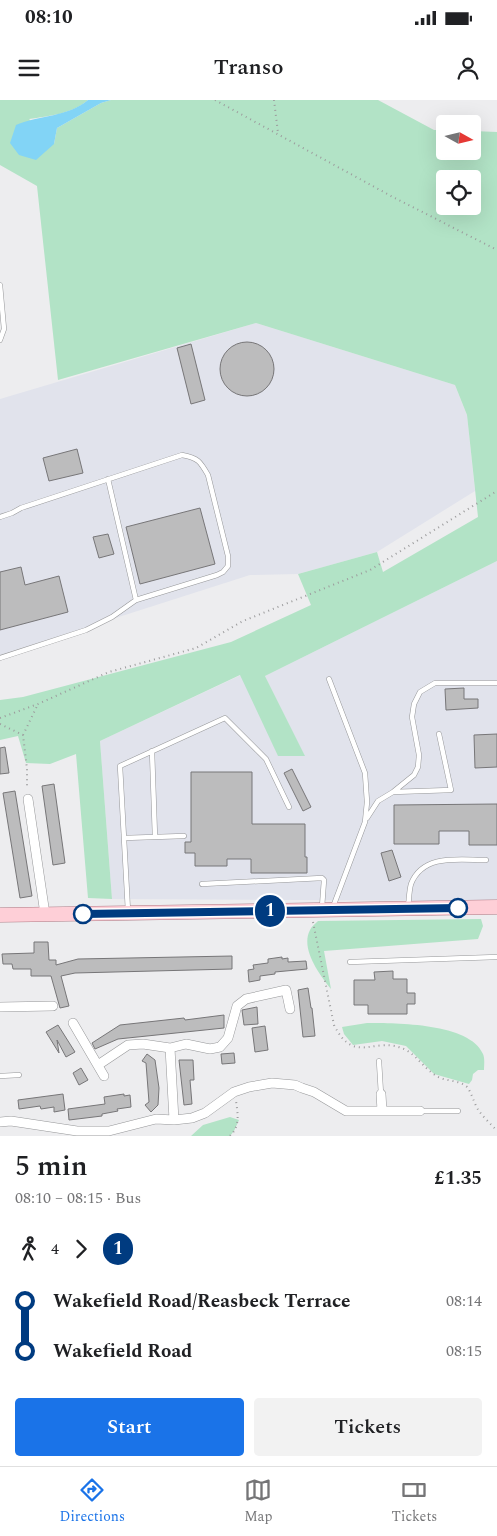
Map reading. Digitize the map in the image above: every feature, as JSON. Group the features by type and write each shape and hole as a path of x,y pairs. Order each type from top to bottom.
{"main road":[{"path":"0,915 497,907"}],"street":[{"path":"28,799 45,914"},
{"path":"98,1065 128,1045 142,1044 170,1048 186,1044 210,1049 220,1046 228,1038 237,1006 259,995 286,990 290,1009"},
{"path":"0,1007 54,1006"},
{"path":"73,1023 104,1076"},
{"path":"170,1048 174,1120"},
{"path":"0,1122 11,1121 77,1131 99,1132 120,1130 156,1119 192,1118 206,1113 234,1092 260,1084 282,1083 295,1085 314,1092 346,1111 420,1111"},
{"path":"381,1094 382,1111"}],"lane":[{"path":"0,285 4,329 0,340"},
{"path":"0,517 12,514 20,508 182,455 195,457 202,464 208,476 228,556 228,566 223,572 136,600 112,617 86,630 0,658"},
{"path":"108,479 136,600"},
{"path":"329,679 365,773 367,802 365,822"},
{"path":"321,911 365,822 378,801 414,775 418,767 419,755 412,717 414,704 420,692 435,683 497,683"},
{"path":"128,913 120,766 226,718 266,759 289,806"},
{"path":"393,792 451,790 439,734"},
{"path":"152,751 155,837"},
{"path":"124,838 184,836"},
{"path":"408,909 411,885 420,869 439,860 486,860"},
{"path":"202,884 322,878 324,880 321,911"},
{"path":"350,962 497,957"},
{"path":"379,1061 381,1094"},
{"path":"0,1076 19,1075"},
{"path":"420,1111 458,1110"}],"path":[{"path":"215,100 391,196 497,250"},
{"path":"274,100 278,133"},
{"path":"0,718 38,704 110,672 196,648 243,621 370,570 497,491"},
{"path":"28,799 23,735 38,704"},
{"path":"0,724 23,735"},
{"path":"321,911 334,1025 338,1034 349,1046 355,1048 389,1046 408,1051 435,1076 455,1081 467,1087 478,1110 497,1131"},
{"path":"230,1136 239,1120 234,1092"}],"shaded area":[{"path":"256,323 455,385 467,415 475,491 377,552 298,574 250,575 0,655 0,399"},
{"path":"497,561 497,899 476,901 112,899 100,741 241,675 278,755 304,755 265,676"}],"green space":[{"path":"0,100 88,100 68,111 29,119 54,144 57,128 101,103 111,100 378,100 436,130 436,160 481,160 481,131 497,132 497,561 265,676 305,756 278,756 240,675 100,741 112,899 88,898 76,754 50,764 26,763 18,736 0,740 0,700 23,697 231,642 311,605 298,574 377,552 383,572 478,517 467,415 455,385 256,323 58,380 37,186 0,165"},
{"path":"481,919 483,926 478,939 324,951 331,989 309,953 308,937 310,930 318,921"},
{"path":"367,1023 396,1023 431,1027 463,1036 475,1044 483,1054 484,1070 478,1070 473,1074 469,1084 434,1074 406,1046 382,1041 353,1045 344,1034 342,1027"},
{"path":"230,1117 239,1120 230,1136 191,1136 203,1125"}],"water":[{"path":"88,100 111,100 101,103 57,128 54,144 36,160 19,155 10,143 16,125 72,110"}],"building":[{"path":"247,342 257,344 266,350 272,359 274,369 272,379 266,388 257,394 247,396 237,394 228,388 222,379 220,369 222,359 228,350 237,344"},
{"path":"191,344 205,400 191,404 177,348"},
{"path":"77,449 83,473 49,481 43,458"},
{"path":"200,508 215,564 140,584 126,527"},
{"path":"108,534 114,554 99,558 93,537"},
{"path":"21,567 25,585 59,576 68,612 0,630 0,572"},
{"path":"464,688 464,699 478,699 478,708 446,710 445,689"},
{"path":"497,734 497,767 475,768 474,735"},
{"path":"5,747 9,773 0,774 0,748"},
{"path":"292,769 311,807 303,811 284,773"},
{"path":"191,772 252,772 252,824 305,824 307,873 251,873 251,859 227,859 227,866 195,866 195,853 185,853 185,842 191,842"},
{"path":"54,784 65,863 53,865 42,786"},
{"path":"15,791 32,896 20,898 3,793"},
{"path":"497,804 497,845 469,845 469,831 439,831 439,844 394,844 394,805"},
{"path":"392,850 401,877 389,881 381,853"},
{"path":"34,942 48,942 49,960 56,960 56,965 78,959 232,956 232,969 75,973 61,976 69,1006 60,1008 51,976 31,976 31,969 13,969 12,964 3,964 2,954 34,953"},
{"path":"282,957 282,959 288,958 288,962 306,961 307,969 275,972 275,974 260,976 260,980 249,982 248,970 254,969 253,965 268,963 268,959"},
{"path":"393,971 393,979 407,979 407,993 415,993 415,1004 407,1004 407,1014 368,1014 368,1005 354,1005 354,980 375,980 374,972"},
{"path":"308,988 315,1036 303,1037 298,990"},
{"path":"257,1007 258,1024 244,1025 242,1010"},
{"path":"224,1015 224,1028 118,1039 95,1049 92,1043 120,1025"},
{"path":"58,1025 75,1052 66,1057 57,1040 59,1053 46,1032"},
{"path":"265,1026 268,1050 255,1052 252,1028"},
{"path":"234,1053 235,1063 222,1064 221,1054"},
{"path":"147,1054 155,1060 159,1088 158,1105 151,1112 145,1105 149,1102 146,1063 142,1061"},
{"path":"179,1060 193,1060 194,1080 190,1080 192,1104 184,1105"},
{"path":"81,1068 88,1080 79,1085 73,1073"},
{"path":"63,1094 65,1110 54,1112 54,1107 41,1109 40,1106 19,1109 18,1100"},
{"path":"124,1094 124,1096 130,1095 131,1107 117,1109 118,1111 102,1114 102,1116 69,1120 68,1109 105,1104 104,1097"}],"bus line":[{"name":"1","path":"83,914 458,908"}]}
